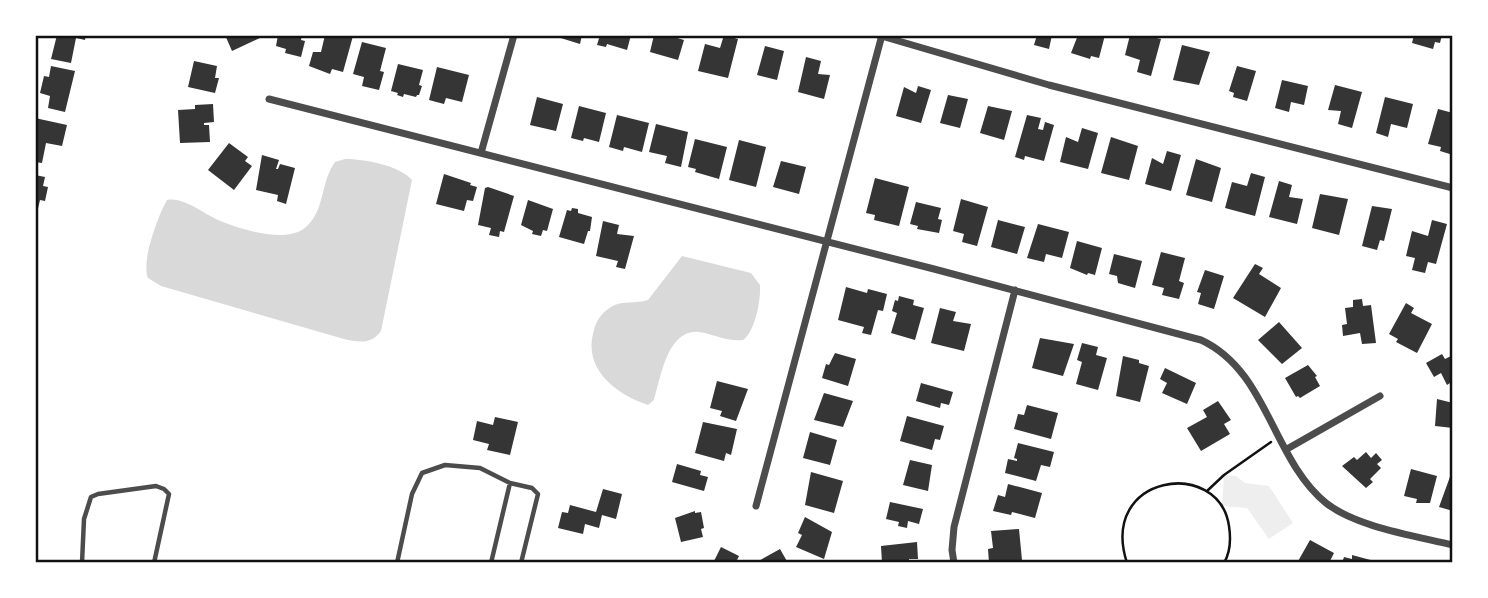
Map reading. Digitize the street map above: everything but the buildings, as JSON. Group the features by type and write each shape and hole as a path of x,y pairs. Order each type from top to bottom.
{"street":[{"path":"481,153 514,35"},
{"path":"756,506 881,35 1049,85 1453,188"},
{"path":"269,99 1189,335 1221,351 1240,370 1303,478 1336,510 1357,520 1453,545"},
{"path":"954,563 954,527 1015,290"},
{"path":"1287,449 1380,396"}],"lane":[{"path":"397,563 412,494 422,473 444,465 480,468 510,482 533,488 538,494 521,563"},
{"path":"491,563 510,482"},
{"path":"82,563 84,519 92,497 156,486 169,494 154,563"}],"path":[{"path":"1207,492 1224,475 1280,437"},
{"path":"1127,563 1122,546 1122,528 1128,511 1139,496 1172,482 1191,484 1207,492 1220,504 1228,520 1231,538 1224,563"}],"shaded area":[{"path":"345,159 390,167 412,180 381,331 373,339 344,339 161,286 148,278 146,270 149,250 155,227 167,200 186,203 216,219 250,231 289,234 308,225 317,211 331,169 335,162"},
{"path":"682,256 751,273 760,285 756,315 751,330 743,340 731,340 699,332 688,333 679,338 667,357 654,400 648,405 615,388 598,370 593,359 594,330 599,318 611,307 648,300"},
{"path":"1224,475 1236,476 1245,483 1269,486 1293,523 1269,539 1247,508 1222,506"}]}
